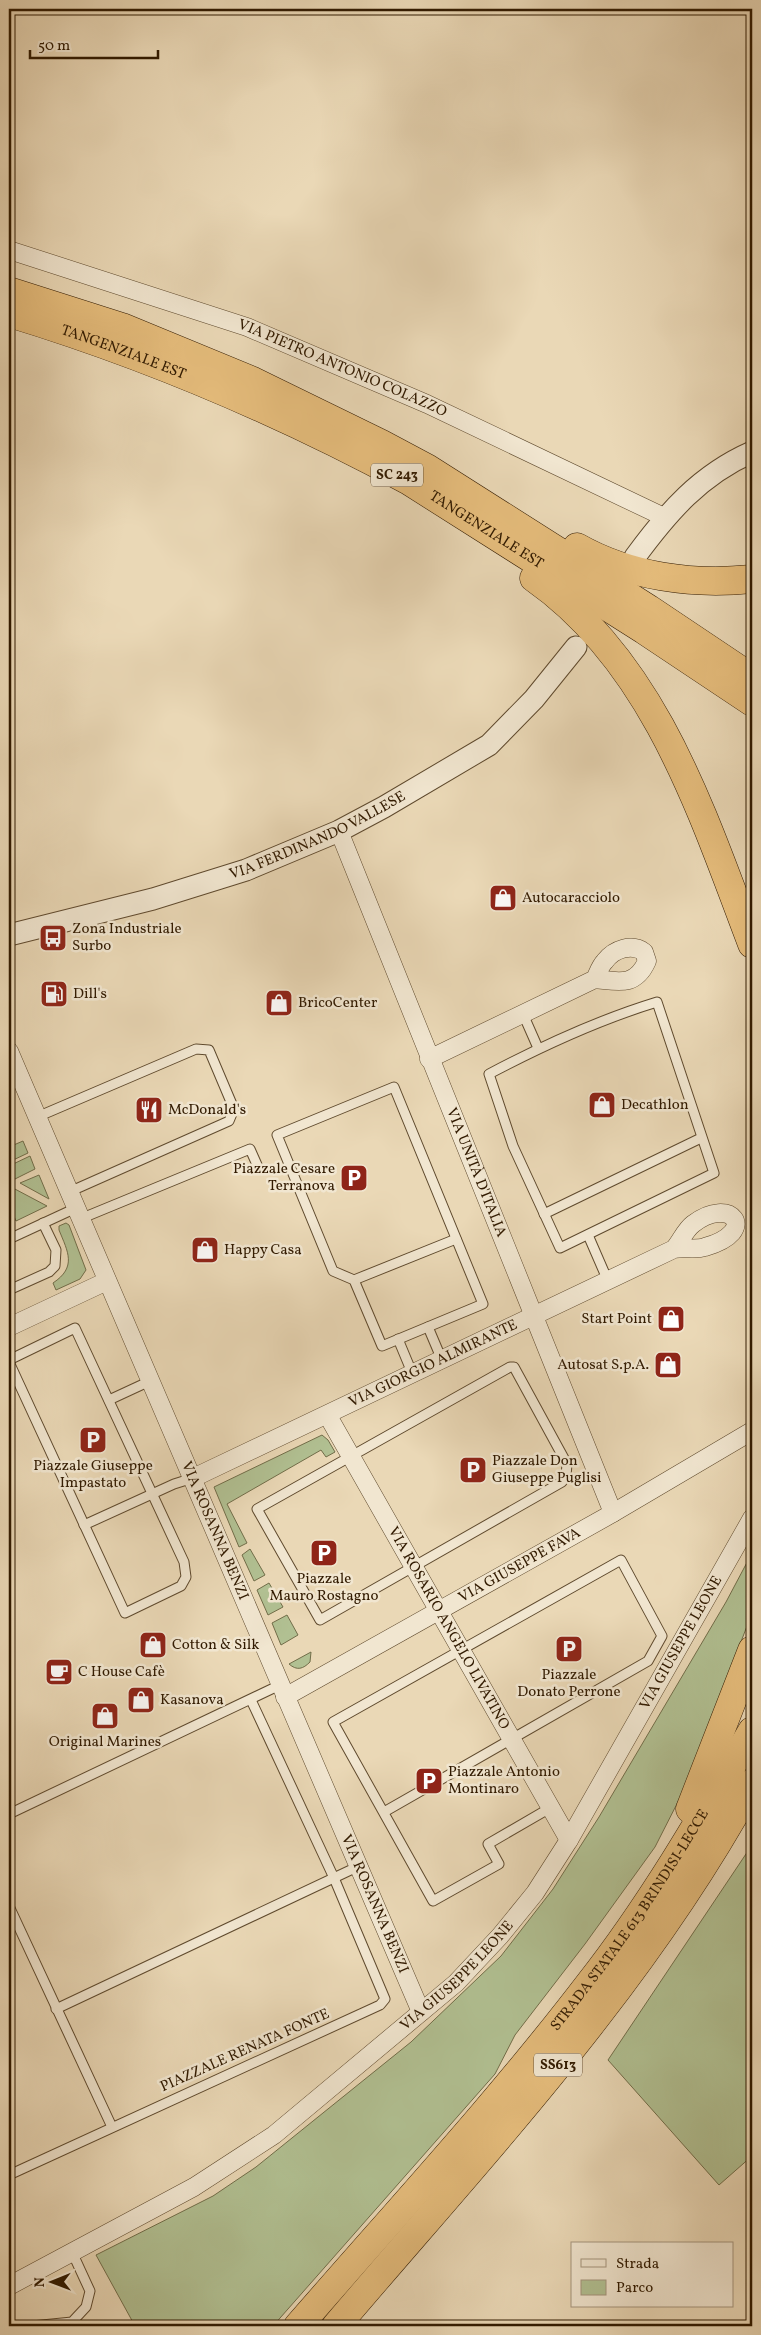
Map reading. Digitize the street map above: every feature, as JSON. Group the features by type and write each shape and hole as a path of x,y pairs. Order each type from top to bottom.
{"highway":[{"name":"TANGENZIALE EST","path":"9,291 122,327 253,381 382,444 418,475 752,702"},
{"name":"TANGENZIALE EST","path":"9,313 86,337 167,368 418,475 650,609 752,678"},
{"path":"752,580 713,582 680,580 614,563 586,552 471,485 418,475 420,498 546,586 574,612 629,676 659,723 681,764 752,944"},
{"path":"524,2065 535,2042 599,1955 666,1852 690,1809 752,1650"},
{"name":"STRADA STATALE 613 BRINDISI-LECCE","path":"298,2326 524,2065 590,1984 627,1933 692,1834 752,1731"},
{"name":"STRADA STATALE 613 BRINDISI-LECCE","path":"336,2326 578,2042 652,1942 725,1834 752,1783"},
{"path":"725,1834 748,1810 752,1802"}],"street":[{"name":"VIA PIETRO ANTONIO COLAZZO","path":"9,250 247,327 427,404 664,517"},
{"path":"635,557 664,517 691,491 729,462 752,452"},
{"name":"VIA FERDINANDO VALLESE","path":"9,936 153,900 246,870 338,831 490,745 534,699 576,647"},
{"name":"VIA UNITÀ D'ITALIA","path":"338,831 613,1513"},
{"path":"429,1059 595,979"},
{"name":"VIA ROSANNA BENZI","path":"9,1051 421,2012"},
{"name":"VIA GIORGIO ALMIRANTE","path":"193,1478 328,1416 674,1249"},
{"path":"9,1327 107,1281"},
{"name":"VIA ROSARIO ANGELO LIVATINO","path":"328,1416 569,1840"},
{"name":"VIA GIUSEPPE FAVA","path":"283,1691 437,1610 613,1513 752,1431"},
{"name":"VIA GIUSEPPE LEONE","path":"9,2286 194,2187 274,2135 456,1983 500,1936 535,1893 569,1840 752,1518"}],"lane":[{"path":"657,1002 701,1138 714,1173 560,1248 513,1146 489,1074 538,1048 608,1017 657,1002"},
{"path":"523,1014 538,1048"},
{"path":"9,1239 75,1206 229,1121 234,1109 209,1050 196,1049 37,1117"},
{"path":"394,1087 456,1239 483,1304 382,1346 354,1280 333,1271 277,1136 394,1087"},
{"path":"544,1214 701,1138"},
{"path":"75,1206 250,1148 258,1167"},
{"path":"9,1290 49,1272 55,1266 56,1250 43,1223"},
{"path":"588,1235 608,1281"},
{"path":"354,1280 456,1239"},
{"path":"428,1326 442,1360"},
{"path":"75,1328 109,1400 184,1562 186,1577 181,1586 125,1613 9,1361 75,1328"},
{"path":"398,1339 413,1374"},
{"path":"510,1366 514,1367 568,1464 566,1476 558,1486 320,1620 257,1509 350,1456 510,1366"},
{"path":"109,1400 150,1381"},
{"path":"84,1525 193,1478"},
{"path":"384,1812 648,1661 662,1636 621,1560 333,1722 433,1901 499,1864 488,1844 550,1808"},
{"path":"9,1814 251,1700 283,1691"},
{"name":"PIAZZALE RENATA FONTE","path":"112,2127 383,2003 385,1995 334,1878 251,1700"},
{"path":"56,2009 358,1867"},
{"path":"9,1906 112,2127 9,2175"},
{"path":"32,2326 72,2322 86,2308 90,2291 72,2252"}],"green space":[{"path":"23,1141 28,1153 9,1162 9,1147"},
{"path":"30,1156 35,1169 13,1180 9,1178 9,1166"},
{"path":"39,1175 49,1199 20,1183"},
{"path":"13,1188 47,1206 16,1221 9,1204 9,1189"},
{"path":"66,1223 69,1225 86,1270 80,1279 56,1290 53,1283 61,1277 68,1265 67,1252 59,1230 59,1226"},
{"path":"322,1435 328,1440 335,1452 326,1457 321,1450 227,1504 247,1543 239,1547 214,1487"},
{"path":"250,1549 265,1575 254,1581 242,1555"},
{"path":"752,1553 752,1613 685,1788 655,1847 585,1944 515,2035 495,2074 273,2326 135,2326 96,2255 213,2196 256,2167 411,2042 501,1956 553,1889 599,1817 726,1602"},
{"path":"269,1583 283,1607 268,1615 257,1590"},
{"path":"287,1615 298,1635 281,1645 272,1623"},
{"path":"311,1652 310,1662 305,1666 297,1668 289,1664"},
{"path":"752,1845 752,2156 719,2185 608,2060"}],"place":[{"name":"Autocaracciolo","path":"503,898"},
{"name":"Zona Industriale Surbo","path":"53,938"},
{"name":"Dill's","path":"54,994"},
{"name":"BricoCenter","path":"279,1003"},
{"name":"Decathlon","path":"602,1105"},
{"name":"McDonald's","path":"149,1110"},
{"name":"Piazzale Cesare Terranova","path":"354,1178"},
{"name":"Happy Casa","path":"205,1250"},
{"name":"Start Point","path":"671,1319"},
{"name":"Autosat S.p.A.","path":"668,1365"},
{"name":"Piazzale Giuseppe Impastato","path":"93,1440"},
{"name":"Piazzale Don Giuseppe Puglisi","path":"473,1470"},
{"name":"Piazzale Mauro Rostagno","path":"324,1553"},
{"name":"Cotton & Silk","path":"153,1645"},
{"name":"Piazzale Donato Perrone","path":"569,1649"},
{"name":"C House Cafè","path":"59,1672"},
{"name":"Kasanova","path":"141,1700"},
{"name":"Original Marines","path":"105,1716"},
{"name":"Piazzale Antonio Montinaro","path":"429,1781"}]}
